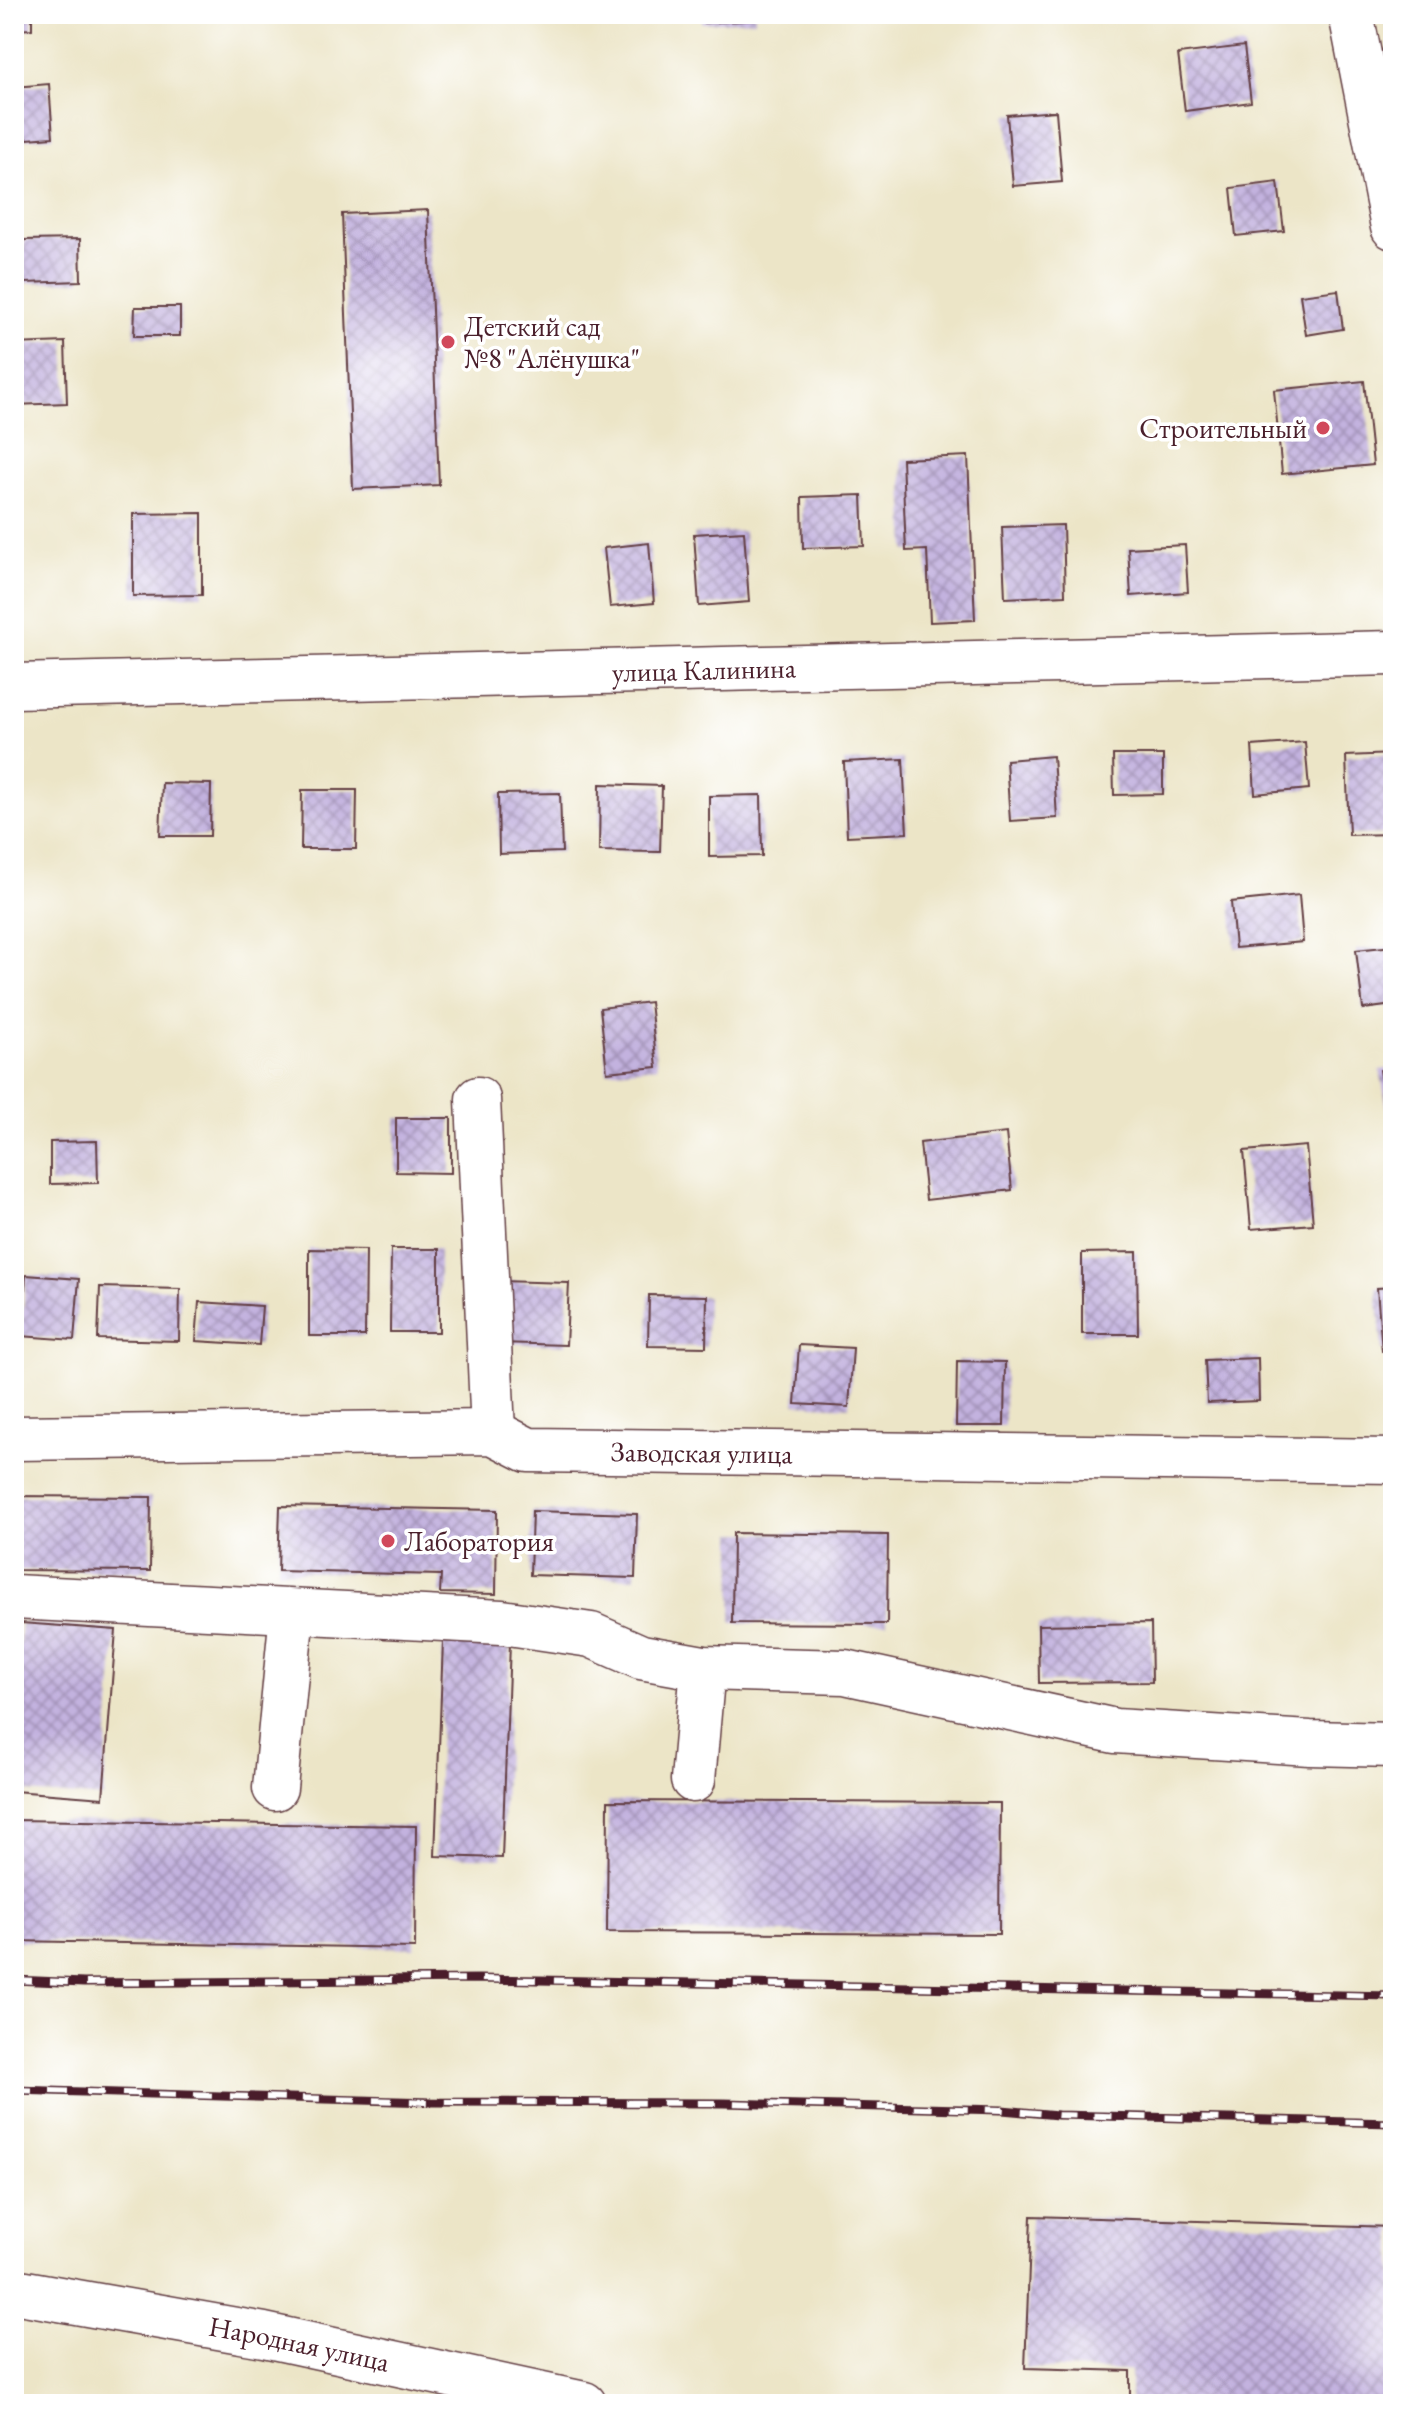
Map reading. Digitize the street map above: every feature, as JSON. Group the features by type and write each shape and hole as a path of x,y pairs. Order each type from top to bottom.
{"street":[{"path":"1351,14 1393,227"},
{"name":"улица Калинина","path":"14,686 1393,653"},
{"path":"478,1099 493,1432"},
{"name":"Заводская улица","path":"14,1438 493,1432 528,1450 1393,1461"},
{"path":"14,1597 502,1622 591,1635 641,1657 703,1668 845,1672 1115,1731 1393,1745"},
{"path":"275,1788 292,1612"},
{"path":"693,1780 703,1668"},
{"name":"Народная улица","path":"14,2291 264,2335 584,2404"}],"building":[{"path":"14,14 32,14 32,29 14,30"},
{"path":"702,14 755,14 755,20 702,23"},
{"path":"1244,46 1251,102 1185,111 1178,54"},
{"path":"49,84 53,137 14,140 14,87"},
{"path":"1056,111 1062,182 1013,186 1007,115"},
{"path":"1278,182 1284,231 1236,236 1231,188"},
{"path":"428,210 439,485 353,489 342,214"},
{"path":"80,239 81,281 24,283 24,240"},
{"path":"1338,290 1343,329 1306,335 1300,295"},
{"path":"135,307 180,307 180,336 134,336"},
{"path":"65,342 67,403 14,405 14,344"},
{"name":"Строительный","path":"1364,381 1373,465 1282,474 1274,390"},
{"path":"968,456 975,620 930,622 927,550 906,551 902,459"},
{"path":"862,495 864,546 803,548 802,497"},
{"path":"202,513 202,595 133,596 133,514"},
{"path":"1063,525 1065,595 1005,598 1002,527"},
{"path":"744,531 749,602 699,606 694,534"},
{"path":"649,543 654,603 610,607 604,548"},
{"path":"1185,545 1188,592 1131,596 1128,548"},
{"path":"1305,742 1309,789 1255,794 1252,746"},
{"path":"1393,754 1393,834 1349,835 1346,756"},
{"path":"1113,755 1163,755 1163,794 1114,795"},
{"path":"1053,756 1057,818 1010,821 1006,760"},
{"path":"903,759 907,833 847,836 844,762"},
{"path":"162,783 211,784 210,836 160,836"},
{"path":"600,784 662,786 660,852 599,851"},
{"path":"302,790 357,790 356,849 301,849"},
{"path":"560,793 562,852 499,854 498,794"},
{"path":"761,795 762,856 709,857 709,796"},
{"path":"1299,895 1303,942 1235,948 1231,902"},
{"path":"1393,946 1393,1005 1363,1009 1356,950"},
{"path":"650,1002 657,1067 607,1072 600,1008"},
{"path":"1393,1068 1393,1131 1391,1131 1380,1070"},
{"path":"396,1118 451,1118 451,1173 396,1172"},
{"path":"1006,1133 1012,1190 926,1200 920,1143"},
{"path":"97,1141 98,1183 50,1184 50,1142"},
{"path":"1306,1146 1313,1224 1251,1229 1244,1151"},
{"path":"309,1249 366,1250 365,1336 309,1336"},
{"path":"391,1249 439,1249 439,1332 390,1332"},
{"path":"1137,1252 1138,1334 1082,1334 1082,1253"},
{"path":"26,1275 79,1279 74,1340 21,1336"},
{"path":"499,1281 569,1283 566,1345 497,1343"},
{"path":"100,1287 180,1289 179,1341 98,1339"},
{"path":"1393,1287 1393,1351 1382,1351 1377,1288"},
{"path":"649,1295 707,1296 706,1347 648,1346"},
{"path":"199,1302 262,1306 259,1345 196,1341"},
{"path":"799,1345 853,1348 849,1407 795,1404"},
{"path":"1258,1358 1259,1401 1207,1403 1205,1360"},
{"path":"957,1361 1005,1362 1004,1426 956,1426"},
{"path":"14,1496 151,1497 150,1571 14,1570"},
{"name":"Лаборатория","path":"280,1506 497,1510 496,1594 440,1593 441,1575 278,1571"},
{"path":"532,1511 637,1514 635,1578 530,1575"},
{"path":"733,1533 888,1535 887,1624 732,1623"},
{"path":"21,1623 116,1630 103,1798 14,1791 14,1709"},
{"path":"1151,1623 1152,1682 1039,1683 1038,1625"},
{"path":"443,1641 510,1643 502,1858 435,1856"},
{"path":"608,1801 1000,1803 999,1934 607,1932"},
{"path":"14,1820 416,1826 415,1948 14,1941"},
{"path":"1031,2216 1393,2227 1393,2404 1130,2404 1130,2371 1025,2368"}],"railway":[{"path":"14,1980 84,1983 479,1979 1393,1996"},
{"path":"14,2090 432,2102 723,2103 1393,2123"}],"place":[{"name":"Детский сад №8 \"Алёнушка\"","path":"448,342"},
{"name":"Строительный","path":"1323,428"},
{"name":"Лаборатория","path":"388,1541"}]}
